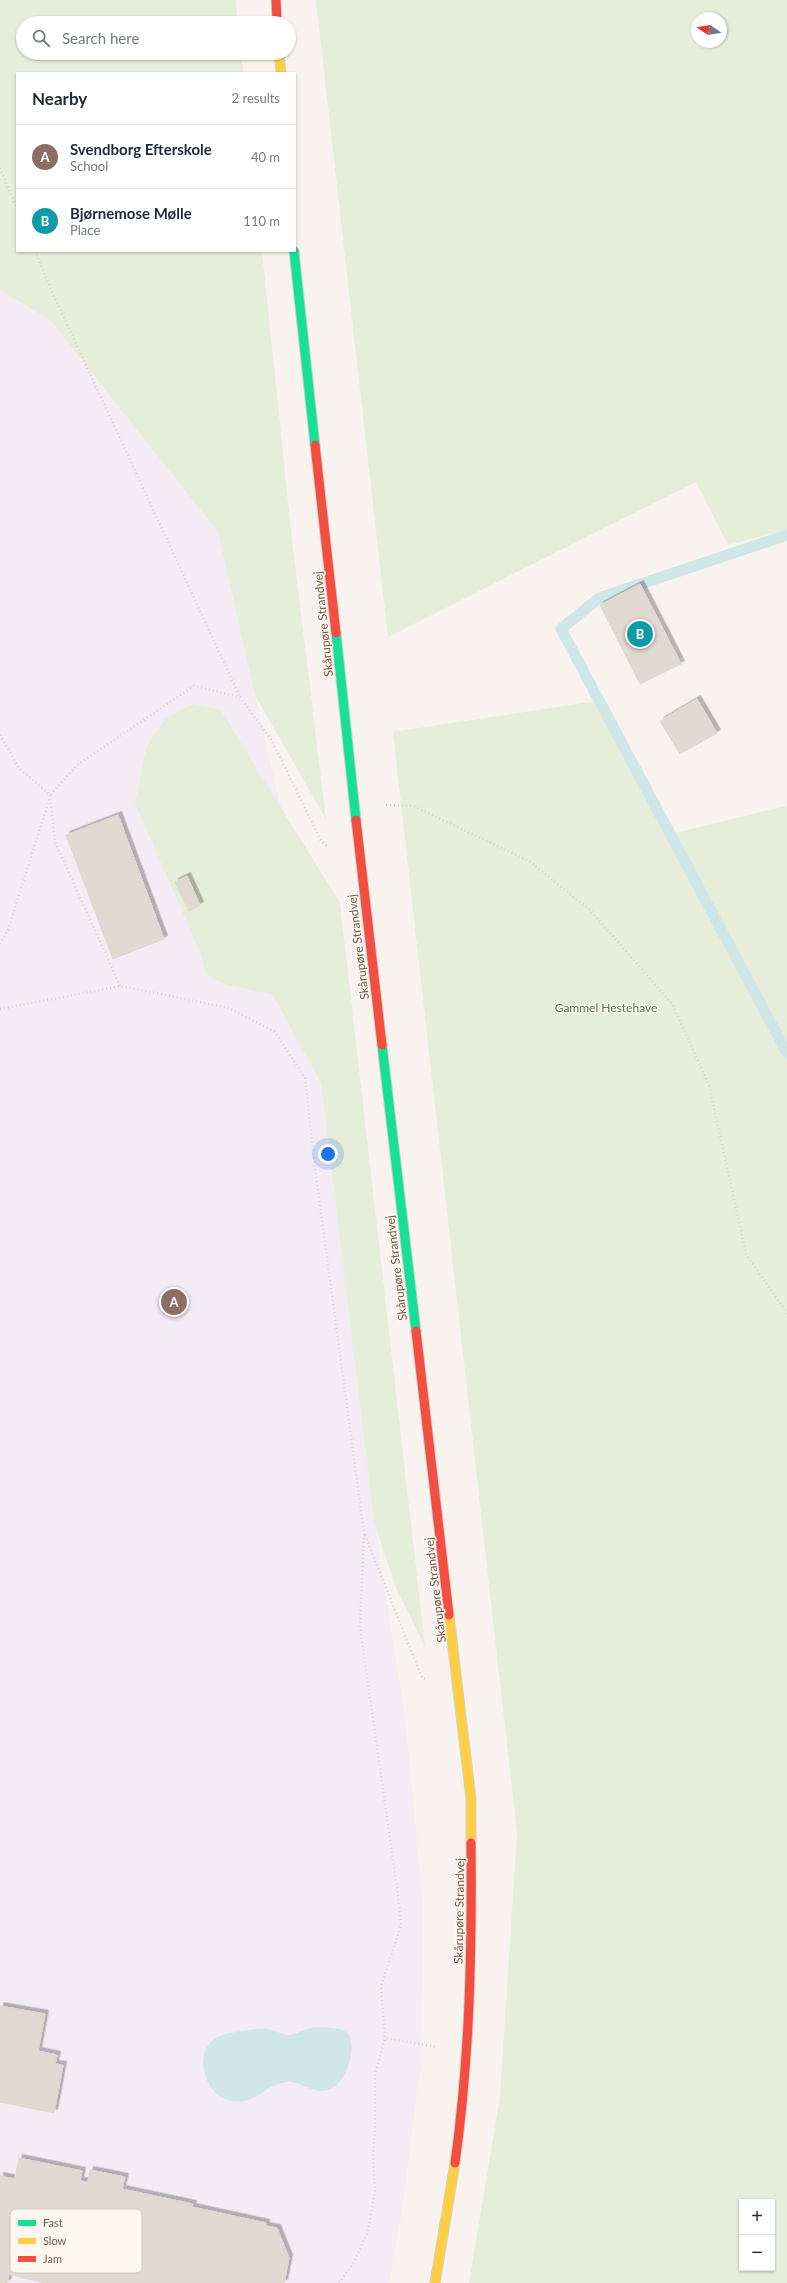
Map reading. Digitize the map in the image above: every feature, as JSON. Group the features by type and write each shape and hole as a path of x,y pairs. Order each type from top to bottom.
{"street":[{"path":"276,0 277,16"},
{"path":"280,60 281,72"},
{"name":"Skårupøre Strandvej","path":"294,252 360,856 471,1799 471,1920 468,2053 451,2198 435,2283"}],"path":[{"path":"0,168 16,207"},
{"path":"35,252 53,294 240,697 272,741 321,841 336,854 360,856"},
{"path":"0,944 8,930 50,795 77,765 194,686 240,697"},
{"path":"0,736 19,768 50,795 55,842 121,986"},
{"path":"355,805 413,806 529,860 590,910 672,1004 709,1085 746,1254 787,1313"},
{"path":"0,1009 121,986 229,1008 275,1032 305,1078 316,1176 364,1533 360,1627 397,1888 400,1925 381,1986 385,2038 374,2074 375,2128 373,2157 376,2191 369,2224 354,2262 339,2283"},
{"path":"364,1533 422,1678 458,1681"},
{"path":"385,2038 468,2053"}],"shaded area":[{"path":"0,290 50,320 218,532 304,910 321,1083 374,1521 405,1717 423,1904 421,2064 402,2211 389,2283 0,2283"},
{"path":"314,2027 332,2028 345,2031 351,2040 352,2047 350,2061 344,2076 340,2082 330,2089 324,2091 316,2090 287,2082 275,2085 257,2096 240,2102 226,2100 215,2092 207,2080 204,2067 204,2054 210,2042 222,2035 244,2030 263,2029 288,2035"}],"green space":[{"path":"0,0 236,0 237,16 16,16 16,60 242,60 243,72 16,72 16,252 262,252 292,540 326,819 255,695 218,532 50,320 0,290"},
{"path":"316,0 787,0 787,530 728,545 696,482 388,637"},
{"name":"Gammel Hestehave","path":"604,700 666,835 787,806 787,2283 469,2283 500,2098 517,1833 393,732"},
{"path":"193,704 220,709 340,903 425,1647 394,1583 374,1521 321,1083 273,995 224,984 206,975 202,957 135,803 147,746 165,719"}],"building":[{"path":"640,584 681,664 640,684 600,605"},
{"path":"697,699 717,733 680,754 660,721"},
{"path":"118,815 164,939 113,959 66,835"},
{"path":"187,876 200,905 189,911 175,882"},
{"path":"0,2006 45,2014 38,2051 57,2055 55,2064 63,2065 54,2113 0,2102"},
{"path":"19,2158 82,2171 80,2181 88,2182 90,2170 125,2177 122,2189 193,2204 192,2207 266,2223 266,2226 277,2228 289,2258 284,2283 44,2283 9,2274 7,2283 0,2283 0,2176 15,2179"}],"waterway":[{"path":"787,535 599,598 561,629 787,1053"}],"traffic: fast":[{"path":"294,252 315,445"},
{"path":"336,633 356,820"},
{"path":"382,1045 416,1331"}],"traffic: slow":[{"path":"280,60 281,72"},
{"path":"449,1615 471,1799 471,1843"},
{"path":"435,2283 455,2163"}],"traffic: jam":[{"path":"276,0 277,16"},
{"path":"315,445 336,633"},
{"path":"356,820 382,1045"},
{"path":"416,1331 449,1615"},
{"path":"455,2163 467,2043 471,1923 471,1843"}],"place":[{"name":"Bjørnemose Mølle","path":"640,634"},
{"name":"Svendborg Efterskole","path":"174,1302"}]}
